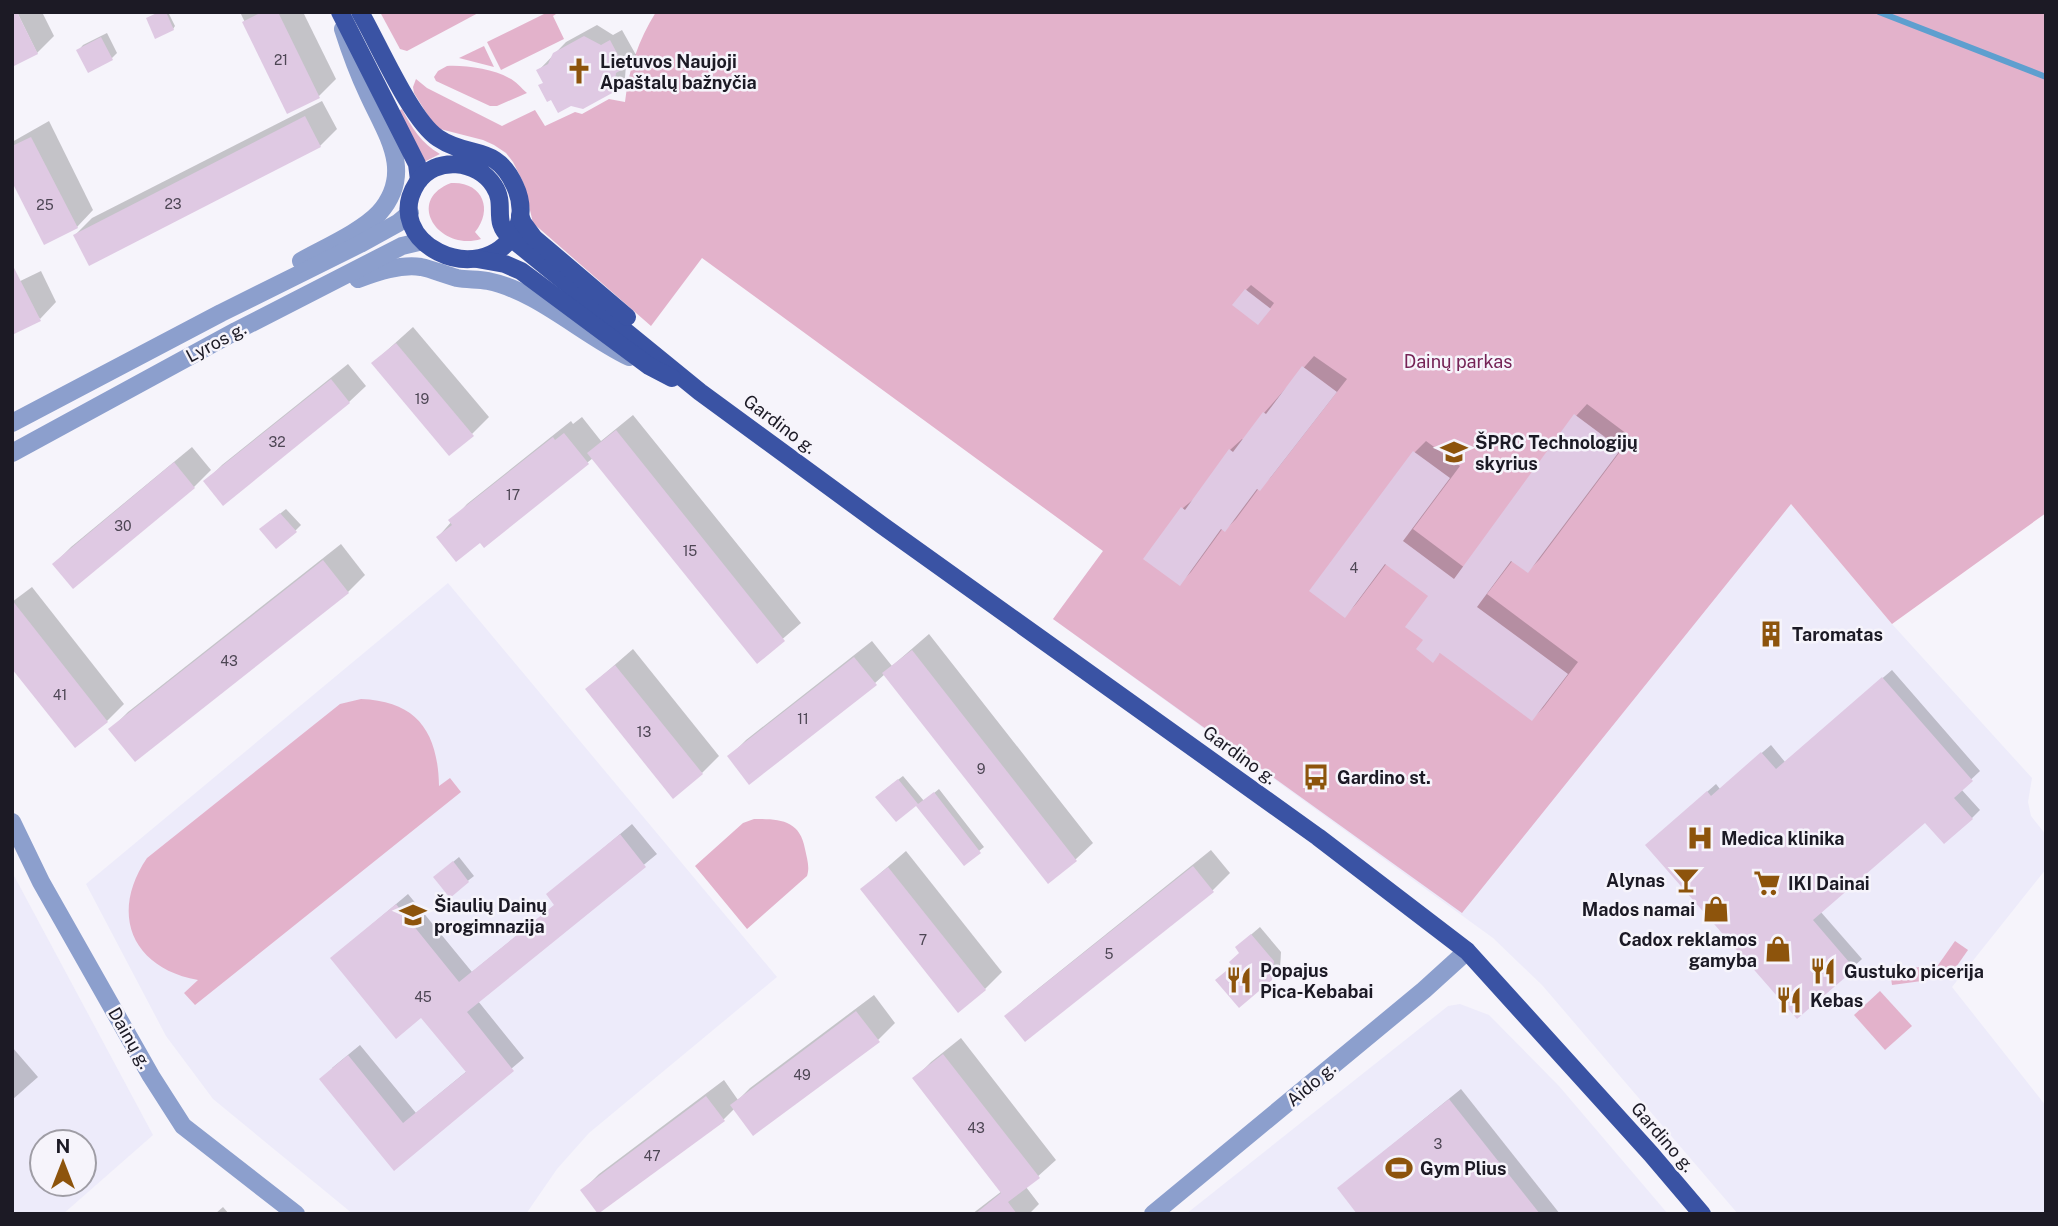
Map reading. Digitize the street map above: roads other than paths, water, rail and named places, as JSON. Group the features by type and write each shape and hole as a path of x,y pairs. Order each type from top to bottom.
{"main road":[{"path":"339,12 417,164 419,180"},
{"path":"360,12 426,128 449,145 485,154 508,171 517,189 520,216 517,229 511,239 492,254 477,258"},
{"path":"423,241 412,223 410,213 410,201 419,180 433,169 464,165 476,168 496,188 500,198 500,225 511,239"},
{"path":"520,216 534,238 671,355 700,391"},
{"name":"Gardino g.","path":"511,239 700,391 883,526 1307,829 1466,951 1651,1154 1702,1214"},
{"name":"Gardino g.","path":"423,241 431,249 453,258 477,258 505,264 521,271 649,366 700,391"}],"street":[{"path":"221,313 251,290 370,220 378,214 391,193 396,174 395,151 355,63 339,12"},
{"name":"Lyros g.","path":"12,423 221,313 360,244 398,223 410,213"},
{"name":"Lyros g.","path":"12,453 236,331 402,246 423,241"},
{"path":"236,331 374,273 405,267 422,267 462,279 489,281 517,292 539,302 601,344 649,366"},
{"name":"Dainų g.","path":"12,822 41,883 152,1076 184,1126 296,1214"},
{"name":"Aido g.","path":"1153,1214 1424,990 1466,951"}],"waterway":[{"path":"1879,12 2046,77"}],"place":[{"name":"Lietuvos Naujoji Apaštalų bažnyčia","path":"579,71"},
{"name":"ŠPRC Technologijų skyrius","path":"1454,452"},
{"name":"Taromatas","path":"1771,634"},
{"name":"Gardino st.","path":"1316,777"},
{"name":"Medica klinika","path":"1700,838"},
{"name":"Alynas","path":"1686,880"},
{"name":"IKI Dainai","path":"1767,883"},
{"name":"Mados namai","path":"1716,909"},
{"name":"Šiaulių Dainų progimnazija","path":"413,915"},
{"name":"Cadox reklamos gamyba","path":"1778,949"},
{"name":"Gustuko picerija","path":"1823,971"},
{"name":"Popajus Pica-Kebabai","path":"1239,980"},
{"name":"Kebas","path":"1789,1000"},
{"name":"Gym Plius","path":"1399,1168"}],"park label":[{"name":"Dainų parkas","path":"1458,361"}]}
